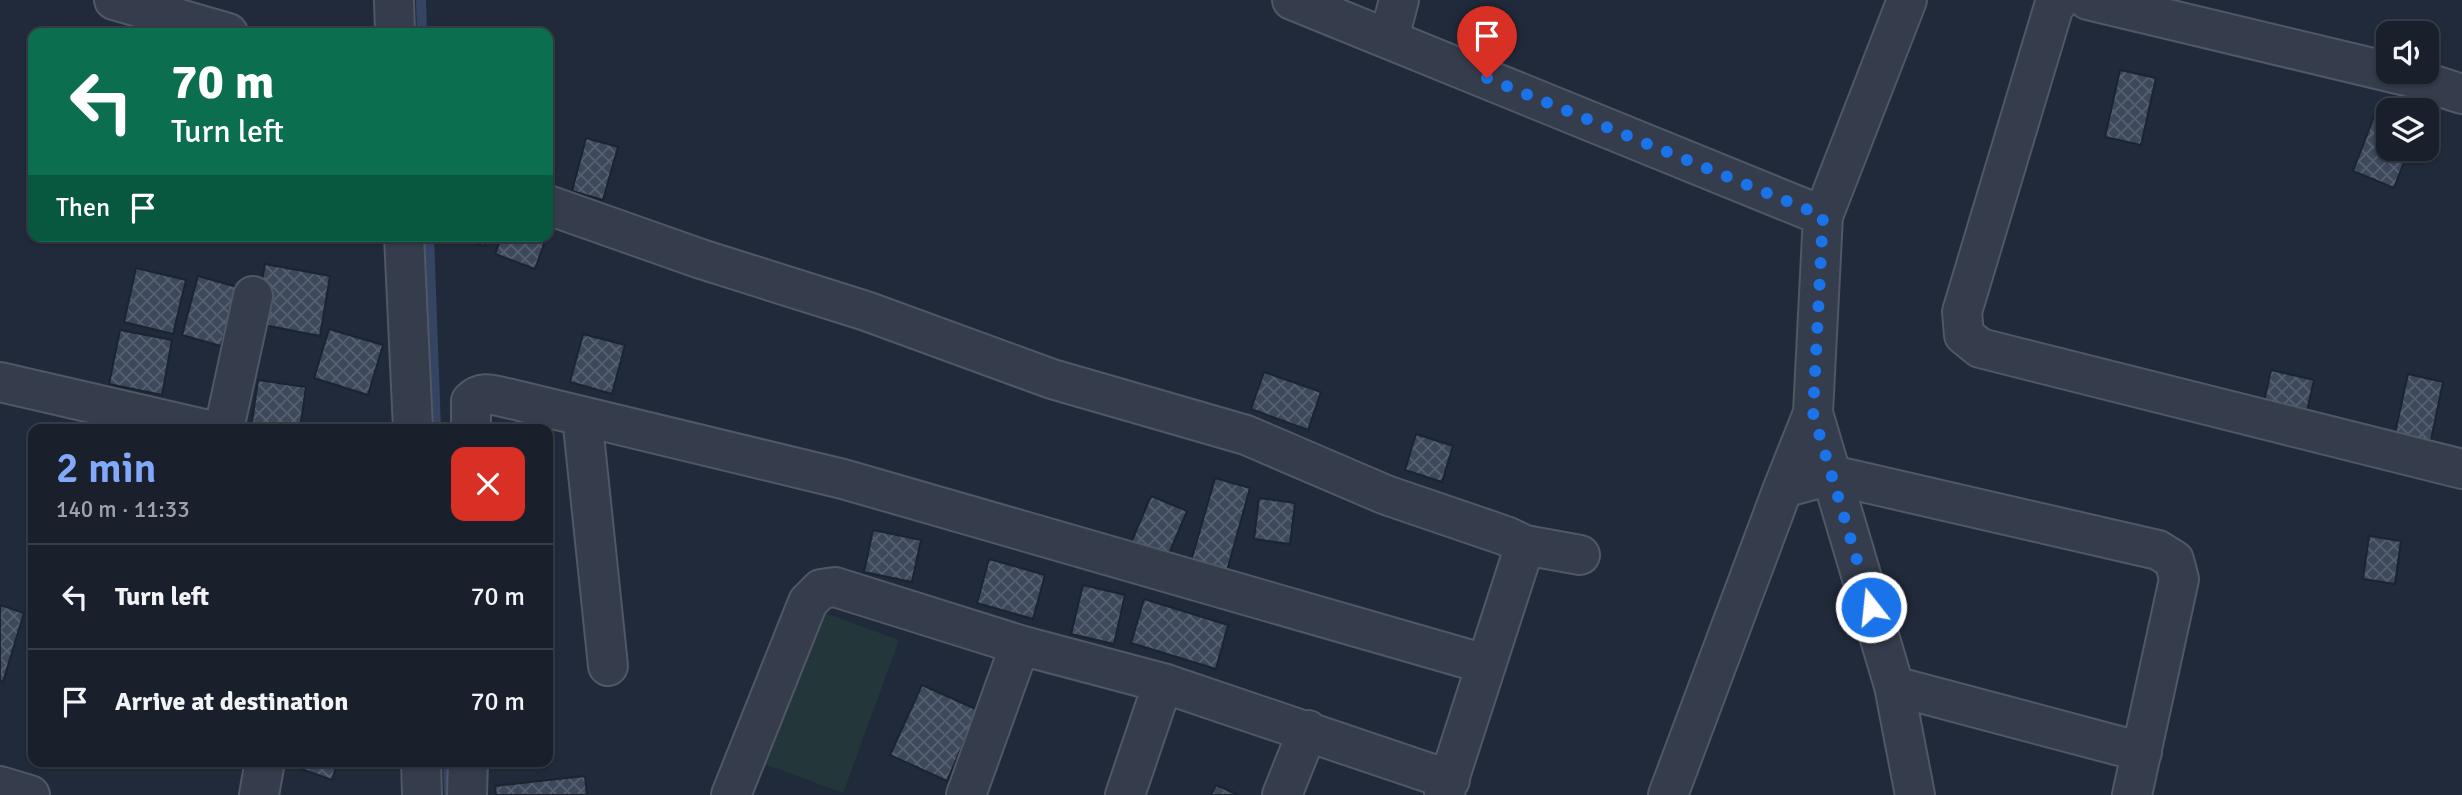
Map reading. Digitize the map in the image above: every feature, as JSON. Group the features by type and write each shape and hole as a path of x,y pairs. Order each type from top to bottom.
{"street":[{"path":"114,0 211,28"},
{"path":"394,0 395,28"},
{"path":"1292,0 1823,216"},
{"path":"1389,38 1399,0"},
{"path":"1668,795 1813,413 1823,216 1908,0"},
{"path":"2060,0 2054,6 1962,312 1964,335 1980,348 2462,469"},
{"path":"2088,0 2406,76 2462,94"},
{"path":"553,207 701,259 866,311 1052,379 1246,435 1386,495 1525,545 1580,555"},
{"path":"404,242 412,424"},
{"path":"225,424 253,296"},
{"path":"0,382 182,424"},
{"path":"471,424 471,401 484,393 582,416 843,480 1485,664"},
{"path":"1813,413 1894,687 1915,795"},
{"path":"582,416 608,666"},
{"path":"1783,488 1832,475 2158,550 2174,560 2179,579 2132,795"},
{"path":"731,795 808,602 821,589 835,587 1020,645 1163,683 1308,730 1447,788 1525,545"},
{"path":"966,795 1020,645"},
{"path":"1125,795 1163,683"},
{"path":"1894,687 2142,752"},
{"path":"1282,795 1308,730"},
{"path":"259,795 264,767"},
{"path":"421,767 422,795"},
{"path":"467,795 468,767"},
{"path":"0,786 30,795"}],"green space":[{"path":"819,611 899,640 843,793 765,764"}],"building":[{"path":"2120,70 2156,78 2141,145 2105,137"},
{"path":"2376,111 2376,161 2404,161 2394,188 2353,171"},
{"path":"586,138 618,147 603,200 572,191"},
{"path":"500,242 545,242 535,269 495,254"},
{"path":"265,264 330,276 320,336 254,323"},
{"path":"136,268 186,280 173,334 124,322"},
{"path":"198,276 237,287 221,346 182,335"},
{"path":"329,329 383,345 368,395 314,378"},
{"path":"120,330 172,340 162,395 109,384"},
{"path":"583,334 625,345 612,394 570,382"},
{"path":"2271,370 2314,380 2306,415 2263,406"},
{"path":"1264,372 1321,392 1308,430 1251,409"},
{"path":"2408,374 2443,382 2429,450 2393,442"},
{"path":"258,380 306,387 301,424 252,424"},
{"path":"1416,434 1453,446 1442,482 1405,470"},
{"path":"1215,478 1250,488 1225,578 1189,568"},
{"path":"1151,496 1187,511 1163,568 1127,552"},
{"path":"1259,498 1295,503 1290,544 1254,539"},
{"path":"873,530 921,540 912,582 864,572"},
{"path":"2369,536 2401,541 2395,584 2363,579"},
{"path":"989,559 1045,575 1033,619 977,603"},
{"path":"1083,585 1125,595 1114,644 1071,634"},
{"path":"1144,599 1228,625 1216,669 1131,643"},
{"path":"0,605 24,613 3,682 0,681"},
{"path":"922,685 978,710 947,781 890,755"},
{"path":"296,767 336,767 332,780"},
{"path":"585,776 587,795 496,795 495,786"},
{"path":"1216,785 1239,795 1211,795"}],"waterway":[{"path":"421,0 422,28"},
{"path":"429,242 436,424"},
{"path":"448,767 449,793"}],"route":[{"path":"1487,78 1823,216 1813,413 1871,607"}]}
